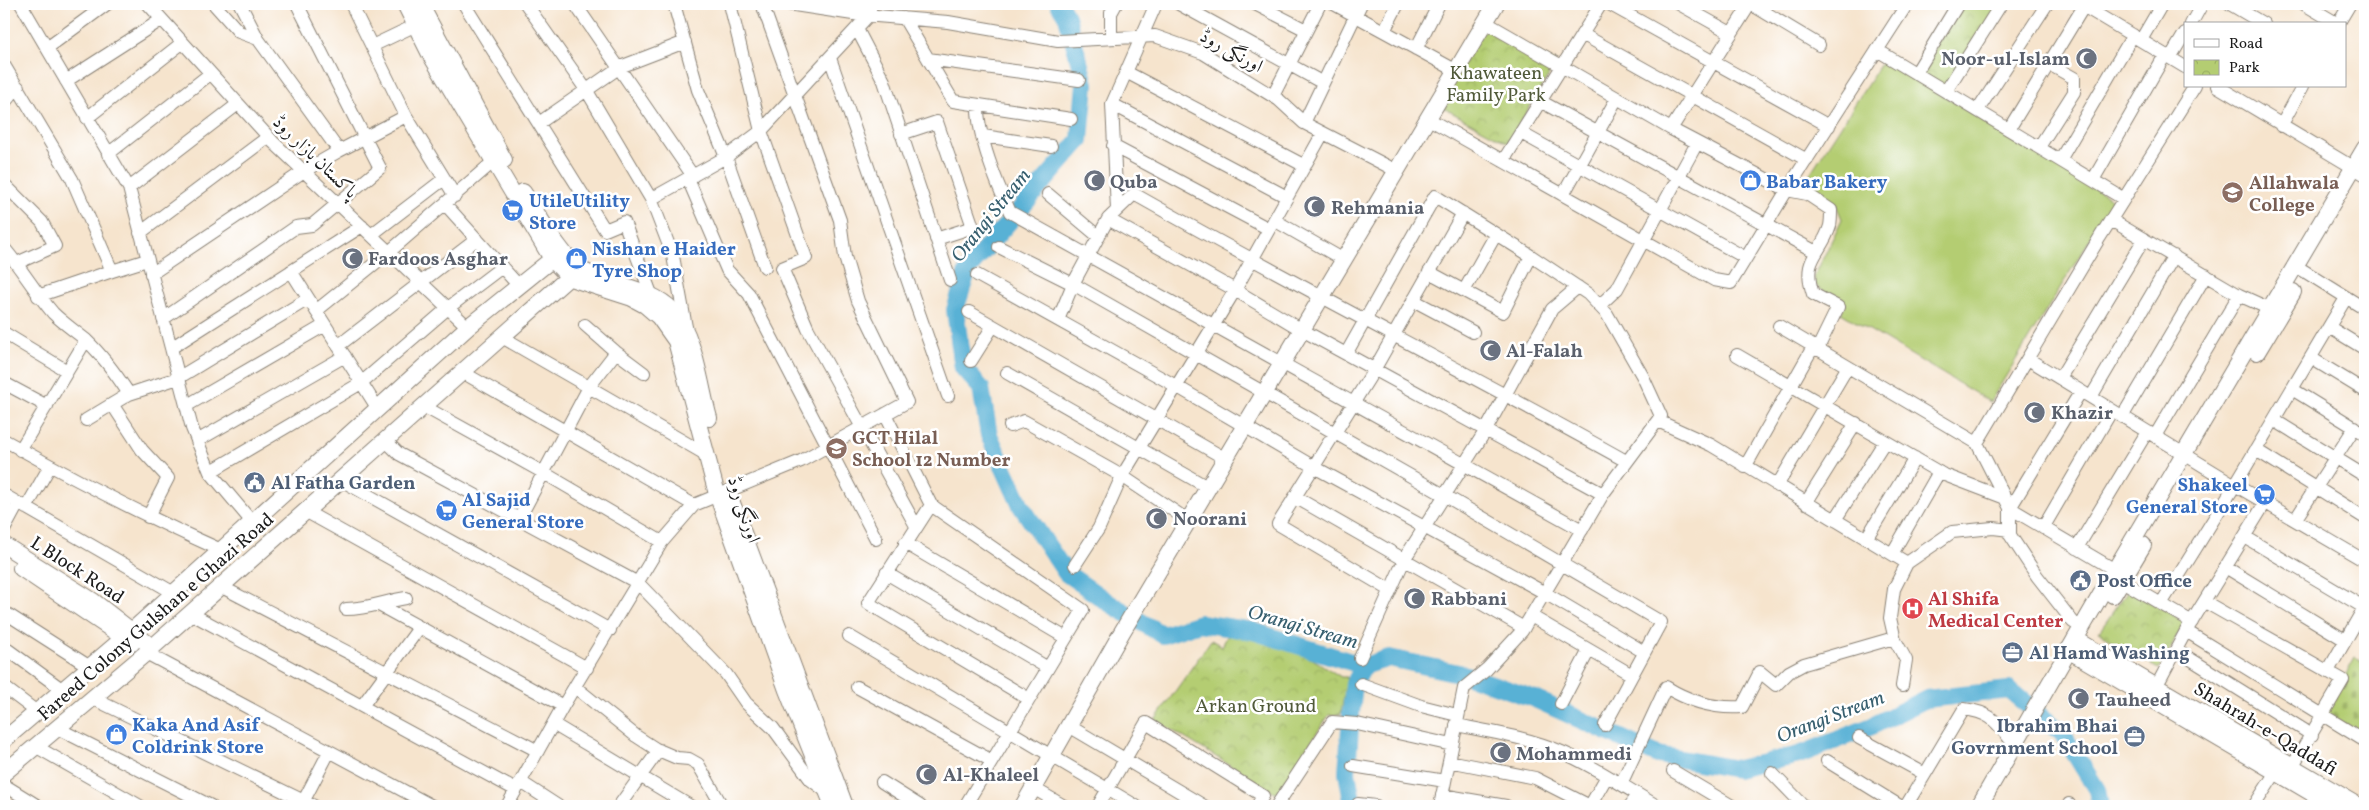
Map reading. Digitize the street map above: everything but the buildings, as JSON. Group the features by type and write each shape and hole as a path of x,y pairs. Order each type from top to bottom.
{"main road":[{"path":"405,4 493,162 557,255 574,273 662,301 673,311 687,332 722,493 845,806"},
{"path":"420,4 557,255"},
{"path":"1023,806 1122,632 1246,427 1455,70 1496,4"},
{"path":"1979,806 2012,747 2119,575 2300,269 2361,171 2364,152"},
{"name":"Fareed Colony Gulshan e Ghazi Road","path":"4,739 129,634 468,327 557,255"},
{"path":"2189,456 2270,309 2300,269"},
{"name":"Fareed Colony Gulshan e Ghazi Road","path":"4,773 149,650 574,273"},
{"name":"اورنگی روڈ","path":"574,273 646,305 659,317 676,341 707,455 722,493 787,690 830,799"},
{"name":"L Block Road","path":"4,545 93,600 149,650"},
{"name":"L Block Road","path":"4,556 129,634"},
{"name":"Shahrah-e-Qaddafi","path":"2075,647 2156,686 2359,806"},
{"name":"Shahrah-e-Qaddafi","path":"2075,647 2334,806"}],"street":[{"path":"46,48 107,4"},
{"name":"پاکستان بازار روڈ","path":"148,4 268,137 468,327"},
{"path":"214,4 239,32 258,39"},
{"path":"240,4 258,39 339,151"},
{"path":"163,320 296,227 312,225 380,168 297,4"},
{"path":"351,4 406,116 455,196"},
{"path":"464,4 605,230 624,222 659,317"},
{"path":"526,4 587,91 651,199 673,256 687,332"},
{"path":"575,4 620,67 690,177 726,270 749,294 876,539"},
{"path":"674,4 698,90 726,157 765,267"},
{"path":"730,4 761,131 806,258 782,268 808,329 916,526"},
{"path":"507,806 553,724 662,542 694,505 801,461 907,402 858,301 845,257 840,220 762,4"},
{"name":"اورنگی روڈ","path":"788,4 870,9 904,18 948,22 1058,41 1155,36 1203,53 1273,96 1304,123 1397,171"},
{"path":"1111,38 1111,13 1116,4"},
{"path":"1112,215 1112,104 1156,4"},
{"path":"1179,4 1323,83"},
{"path":"1255,4 1306,30"},
{"path":"1273,96 1320,4"},
{"path":"1334,4 1358,9 1384,31 1455,70"},
{"path":"1384,31 1398,4"},
{"path":"1416,49 1439,4"},
{"path":"1504,161 1601,4"},
{"path":"1609,4 1829,126"},
{"path":"1679,4 1731,33"},
{"path":"1670,130 1750,4 1819,45"},
{"path":"1916,73 1958,4"},
{"path":"1946,91 2001,4"},
{"path":"1978,110 2047,4"},
{"path":"2060,160 2137,38 2162,4"},
{"path":"2192,22 2202,4"},
{"path":"2230,4 2261,22"},
{"path":"2304,4 2335,22"},
{"path":"2339,22 2350,4"},
{"path":"26,5 46,48 129,188 178,378 197,441 210,472 252,522"},
{"path":"1427,118 1714,280 1731,283 1787,190 1877,50 1903,5"},
{"path":"2009,129 2082,5 2184,66"},
{"path":"651,199 726,157 761,131 857,29 870,9"},
{"path":"1304,123 1358,9"},
{"path":"904,18 953,101 1071,119"},
{"path":"66,81 161,20"},
{"path":"1485,22 1670,130 1787,190 1807,194 1831,210 1830,225 1809,265 1809,281 1813,294 1838,307 1745,467"},
{"path":"372,46 416,25"},
{"path":"857,29 884,81 950,280"},
{"path":"1582,34 1807,160"},
{"path":"2093,180 2168,56 2184,34"},
{"path":"539,123 620,67 685,42"},
{"path":"86,118 182,43"},
{"path":"1877,50 2124,199"},
{"path":"830,58 948,396"},
{"path":"928,59 1079,80"},
{"path":"2039,147 2074,92 2074,78 2049,64"},
{"path":"4,65 72,179 112,271"},
{"path":"1126,72 1305,166"},
{"path":"108,154 210,74"},
{"path":"4,103 18,87"},
{"path":"1977,444 2111,220 2194,88"},
{"path":"2220,88 2281,126 2361,171"},
{"path":"2281,126 2300,88"},
{"path":"1563,194 1578,164 1617,98"},
{"path":"1540,101 1816,252"},
{"path":"129,188 238,104"},
{"path":"1112,104 1287,198"},
{"path":"978,105 978,120 999,189 1010,212 1214,324 1463,466 1582,530"},
{"path":"151,274 304,171 406,116"},
{"path":"901,134 937,122 973,227 936,239"},
{"path":"1075,565 1099,528 1122,476 1235,290 1323,133"},
{"path":"1521,133 1746,258"},
{"path":"983,136 1051,146"},
{"path":"140,232 268,137"},
{"path":"1599,306 1617,288 1697,143"},
{"path":"1113,146 1344,260"},
{"path":"316,311 389,252 493,162"},
{"path":"171,348 291,272 366,231 444,179"},
{"path":"4,184 42,222 55,246 17,263"},
{"path":"1048,194 1099,237"},
{"path":"1058,320 1073,284 1112,215 1134,194 1251,260 1506,394 1626,461"},
{"path":"1346,354 1435,196 1578,287 1599,306 1607,314 1643,377 1661,416 1603,494 1524,628 1487,669 1464,688 1441,801 1506,806"},
{"path":"445,204 519,286"},
{"path":"1390,590 1278,524 1374,370 1462,213"},
{"path":"1112,215 1302,330 1603,494"},
{"path":"2111,220 2239,295 2270,309"},
{"path":"1464,291 1496,234"},
{"path":"197,441 341,351 421,282 477,239"},
{"path":"2060,378 2144,239"},
{"path":"999,247 1073,284 1334,434 1444,494 1661,622 1606,725"},
{"path":"4,248 17,263 38,296 55,315 86,340 108,362 129,394"},
{"path":"1429,272 1503,312 1531,256"},
{"path":"2007,503 2086,394 2174,256"},
{"path":"38,296 148,260"},
{"path":"210,472 361,383 448,308 502,267"},
{"path":"2300,269 2365,309"},
{"path":"291,272 378,409"},
{"path":"977,275 1176,386 1314,467 1545,593 1644,652"},
{"path":"2043,528 2206,275"},
{"path":"1360,658 1405,558 1486,430 1552,308 1578,287"},
{"path":"2077,548 2239,295"},
{"path":"2161,604 2235,485 2346,298"},
{"path":"86,420 129,394 178,378 308,299"},
{"path":"1413,300 1473,332"},
{"path":"969,312 1226,459"},
{"path":"186,406 325,325"},
{"path":"585,325 616,352 644,372"},
{"path":"971,361 993,326"},
{"path":"1779,326 1977,444 2007,503 2010,534 2036,576 2073,622 2075,647"},
{"path":"2329,328 2365,350"},
{"path":"4,334 67,371"},
{"path":"502,337 707,455"},
{"path":"20,450 86,340"},
{"path":"519,520 589,387 616,352"},
{"path":"1737,354 1939,472 2007,503 2043,528 2119,575 2161,604 2189,627 2365,741"},
{"path":"2311,358 2365,391"},
{"path":"2028,359 2265,503 2365,561"},
{"path":"1777,486 1848,368"},
{"path":"462,372 694,505"},
{"path":"1006,373 1140,447 1209,488"},
{"path":"4,383 46,406"},
{"path":"2292,389 2360,430 2335,457 2295,520"},
{"path":"112,404 142,450 168,478 148,517"},
{"path":"423,406 544,473 662,542"},
{"path":"885,414 931,505 1083,610 965,806"},
{"path":"2274,420 2365,476"},
{"path":"1010,426 1024,421 1122,476 1189,521"},
{"path":"1658,421 1711,445 1907,563"},
{"path":"1806,503 1856,424"},
{"path":"4,440 148,517 221,550"},
{"path":"385,440 399,454 638,583 726,674 746,703 773,728 811,780 830,799"},
{"path":"1835,520 1885,441"},
{"path":"2256,450 2365,518"},
{"path":"1866,539 1915,458"},
{"path":"4,530 50,466"},
{"path":"1892,554 1939,472"},
{"path":"341,480 610,630"},
{"path":"4,496 174,594"},
{"path":"1295,497 1405,558 1524,628"},
{"path":"2156,686 2189,627 2227,568 2265,503"},
{"path":"931,505 905,543 868,604 1029,700"},
{"path":"305,511 587,668"},
{"path":"1902,686 1906,660 1894,638 1890,618 1894,589 1907,563 1952,532 1993,528 2010,530"},
{"path":"2245,538 2365,608 2328,671"},
{"path":"905,543 1066,638"},
{"path":"2227,568 2346,640"},
{"path":"886,573 1048,668"},
{"path":"220,586 538,750"},
{"path":"346,609 379,605 391,600 406,598"},
{"path":"2205,602 2343,680 2292,767"},
{"path":"379,605 564,706"},
{"path":"4,612 90,666"},
{"path":"190,613 362,706 558,806"},
{"path":"1531,616 1632,675"},
{"path":"362,706 419,628"},
{"path":"849,636 1136,806"},
{"path":"1620,784 1666,688 1688,700 1722,708 1742,707 1760,672 1776,685 1789,672 1804,664 1894,638"},
{"path":"4,647 62,690"},
{"path":"149,650 162,661 432,806"},
{"path":"1561,704 1589,650"},
{"path":"2176,650 2312,735"},
{"path":"1361,684 1456,720 1563,752 1657,806"},
{"path":"4,687 36,712"},
{"path":"575,687 636,736 659,750 677,758 689,759 698,764 722,806"},
{"path":"857,687 992,761"},
{"path":"92,698 306,805 329,752"},
{"path":"1906,806 1964,709 1977,711 1994,718 2012,747"},
{"path":"1098,806 1146,723 1260,801 1278,805 1332,722 1357,724 1452,745"},
{"path":"553,724 690,806"},
{"path":"1069,726 1126,758 1204,806"},
{"path":"57,728 211,806"},
{"path":"1859,738 1924,774"},
{"path":"36,746 140,806"},
{"path":"620,806 659,750"},
{"path":"1449,761 1534,778 1590,806 1607,776"},
{"path":"1827,761 1900,806"},
{"path":"1353,766 1445,781"},
{"path":"1673,771 1732,806"},
{"path":"2254,806 2276,772"},
{"path":"1772,774 1804,806"},
{"path":"882,782 920,806"},
{"path":"4,785 38,806"},
{"path":"1033,788 1064,806"},
{"path":"1630,806 1638,795"},
{"path":"1358,804 1376,806"}],"green space":[{"path":"1958,4 2001,4 1946,91 1916,73"},
{"name":"Khawateen Family Park","path":"1485,22 1556,63 1508,143 1436,104"},
{"path":"1884,59 2114,200 1990,402 1841,313 1846,304 1816,286 1814,277 1842,219 1835,202 1802,186"},
{"path":"2128,590 2185,622 2159,669 2099,632"},
{"name":"Arkan Ground","path":"1228,635 1239,635 1281,645 1311,658 1341,677 1347,677 1341,714 1329,715 1276,793 1155,720 1211,640 1222,646"},
{"path":"2355,658 2365,663 2365,741 2324,714"}],"waterway":[{"name":"Orangi Stream","path":"1059,4 1067,17 1085,84 1080,140 968,269 955,310 963,368 981,388 989,435 1021,506 1066,573 1109,603 1163,635 1200,623 1253,631 1364,666 1389,658 1463,674 1535,699 1658,755 1737,769 1799,755 1872,726 1926,699 2009,690 2062,733 2097,790 2100,806"},
{"path":"1353,806 1347,773 1351,713 1354,684 1364,666"}],"place":[{"name":"Noor-ul-Islam","path":"2086,58"},
{"name":"Quba","path":"1094,181"},
{"name":"Babar Bakery","path":"1750,181"},
{"name":"Allahwala College","path":"2233,193"},
{"name":"Rehmania","path":"1315,207"},
{"name":"UtileUtility Store","path":"513,211"},
{"name":"Fardoos Asghar","path":"352,258"},
{"name":"Nishan e Haider Tyre Shop","path":"576,259"},
{"name":"Al-Falah","path":"1490,350"},
{"name":"Khazir","path":"2035,412"},
{"name":"GCT Hilal School 12 Number","path":"836,448"},
{"name":"Al Fatha Garden","path":"255,482"},
{"name":"Shakeel General Store","path":"2264,495"},
{"name":"Al Sajid General Store","path":"446,510"},
{"name":"Noorani","path":"1157,518"},
{"name":"Post Office","path":"2081,580"},
{"name":"Rabbani","path":"1415,598"},
{"name":"Al Shifa Medical Center","path":"1912,609"},
{"name":"Al Hamd Washing","path":"2013,652"},
{"name":"Tauheed","path":"2079,699"},
{"name":"Kaka And Asif Coldrink Store","path":"116,735"},
{"name":"Ibrahim Bhai Govrnment School","path":"2134,736"},
{"name":"Mohammedi","path":"1500,753"},
{"name":"Al-Khaleel","path":"927,774"}]}
